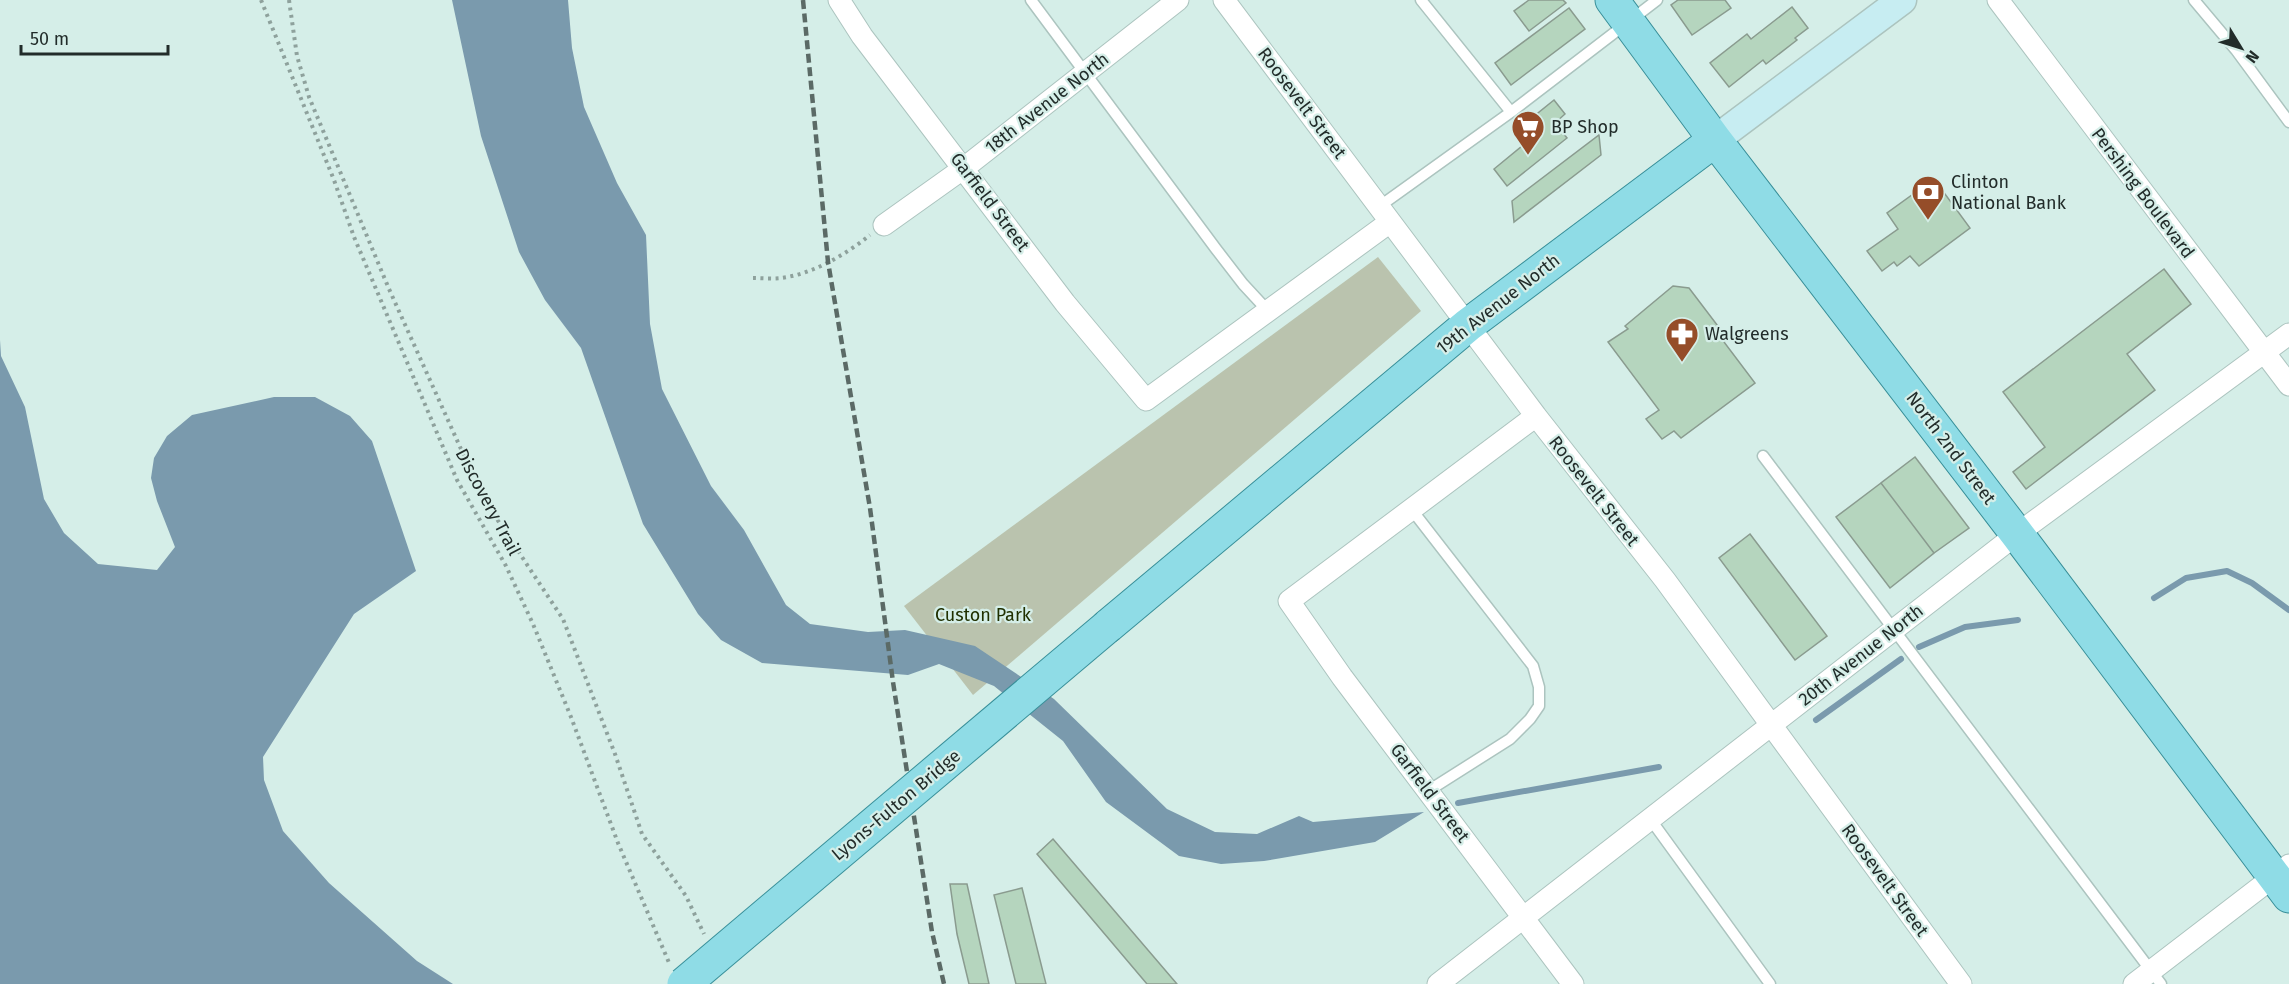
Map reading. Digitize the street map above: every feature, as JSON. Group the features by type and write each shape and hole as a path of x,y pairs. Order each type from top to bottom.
{"main road":[{"name":"19th Avenue North","path":"1108,626 1468,325 1902,0"},
{"name":"North 2nd Street","path":"1620,11 1715,140 2284,879"},
{"name":"Lyons-Fulton Bridge","path":"679,979 1108,626"}],"street":[{"name":"Garfield Street","path":"839,0 862,36 1065,303 1146,400 1268,311"},
{"name":"18th Avenue North","path":"884,225 964,168 1178,0"},
{"name":"Roosevelt Street","path":"1224,0 1536,416 1665,580 1961,984"},
{"name":"Pershing Boulevard","path":"1998,0 2289,386"},
{"path":"1268,311 1385,214"},
{"name":"20th Avenue North","path":"1438,984 2017,534 2289,334"},
{"path":"1412,510 1536,416"},
{"name":"Garfield Street","path":"1412,510 1289,601 1342,677 1573,984"},
{"path":"2134,984 2156,977 2284,879"}],"lane":[{"path":"1031,0 1216,249 1268,311"},
{"path":"1421,0 1512,111"},
{"path":"1385,214 1512,111 1620,11 1657,0"},
{"path":"2194,0 2236,50 2289,122"},
{"path":"1763,456 2156,977"},
{"path":"1412,510 1533,666 1539,687 1539,706 1530,719 1510,739 1428,791"},
{"path":"1651,820 1770,984"}],"path":[{"name":"Discovery Trail","path":"261,0 334,180 354,237 457,480 506,566 533,624 618,843 679,979"},
{"path":"289,0 297,56 309,97 424,368 483,498 563,619 615,754 642,834 686,896 704,935"},
{"path":"753,278 783,278 828,262 848,252 884,225"}],"green space":[{"name":"Custon Park","path":"1378,257 1421,311 973,695 904,606"}],"water":[{"path":"452,0 568,0 572,48 584,107 617,183 646,235 650,324 662,389 711,486 744,530 786,605 810,624 868,632 905,630 975,646 1054,699 1167,809 1215,832 1257,834 1299,816 1313,822 1424,812 1375,842 1264,861 1221,864 1179,856 1106,802 1063,741 994,686 939,664 908,675 762,663 721,640 698,614 643,524 581,348 545,300 519,252 481,136"},
{"path":"0,340 1,356 25,407 44,499 64,533 98,564 157,570 175,547 157,501 151,478 154,458 167,436 192,415 274,397 315,397 350,416 372,441 416,571 354,614 263,757 264,780 283,831 329,883 417,961 453,984 0,984"}],"building":[{"path":"1529,0 1563,0 1566,3 1529,31 1514,11"},
{"path":"1678,0 1725,0 1731,8 1692,35 1671,5"},
{"path":"1792,7 1808,28 1795,38 1797,40 1766,64 1763,60 1729,87 1710,63 1747,34 1751,39"},
{"path":"1569,8 1585,29 1511,85 1495,63"},
{"name":"BP Shop","path":"1554,100 1565,114 1555,123 1567,138 1507,186 1494,169 1527,142 1517,130"},
{"path":"1599,135 1601,155 1514,222 1512,201"},
{"name":"Clinton National Bank","path":"1934,179 1970,228 1919,266 1910,256 1897,266 1894,262 1882,271 1867,251 1898,229 1887,213"},
{"path":"2164,269 2191,304 2127,354 2155,390 2026,489 2013,472 2045,447 2003,392"},
{"name":"Walgreens","path":"1673,286 1689,288 1727,338 1724,342 1755,383 1681,438 1674,431 1662,439 1646,419 1659,410 1608,342 1628,329 1625,326"},
{"path":"1915,457 1969,528 1934,553 1881,483"},
{"path":"1881,483 1934,553 1890,588 1836,517"},
{"path":"1750,534 1827,636 1795,660 1719,558"},
{"path":"1053,839 1177,984 1147,984 1037,854"},
{"path":"950,884 967,884 989,984 969,984 957,934"},
{"path":"1022,888 1046,984 1016,984 994,895"}],"waterway":[{"path":"2154,598 2186,578 2227,571 2252,583 2289,610"},
{"path":"1919,647 1965,627 2018,620"},
{"path":"1816,720 1901,659"},
{"path":"1458,803 1659,767"}],"railway":[{"path":"803,0 828,262 870,508 893,682 932,932 944,984"}],"place":[{"name":"BP Shop","path":"1528,156"},
{"name":"Clinton National Bank","path":"1928,221"},
{"name":"Walgreens","path":"1682,363"}]}
